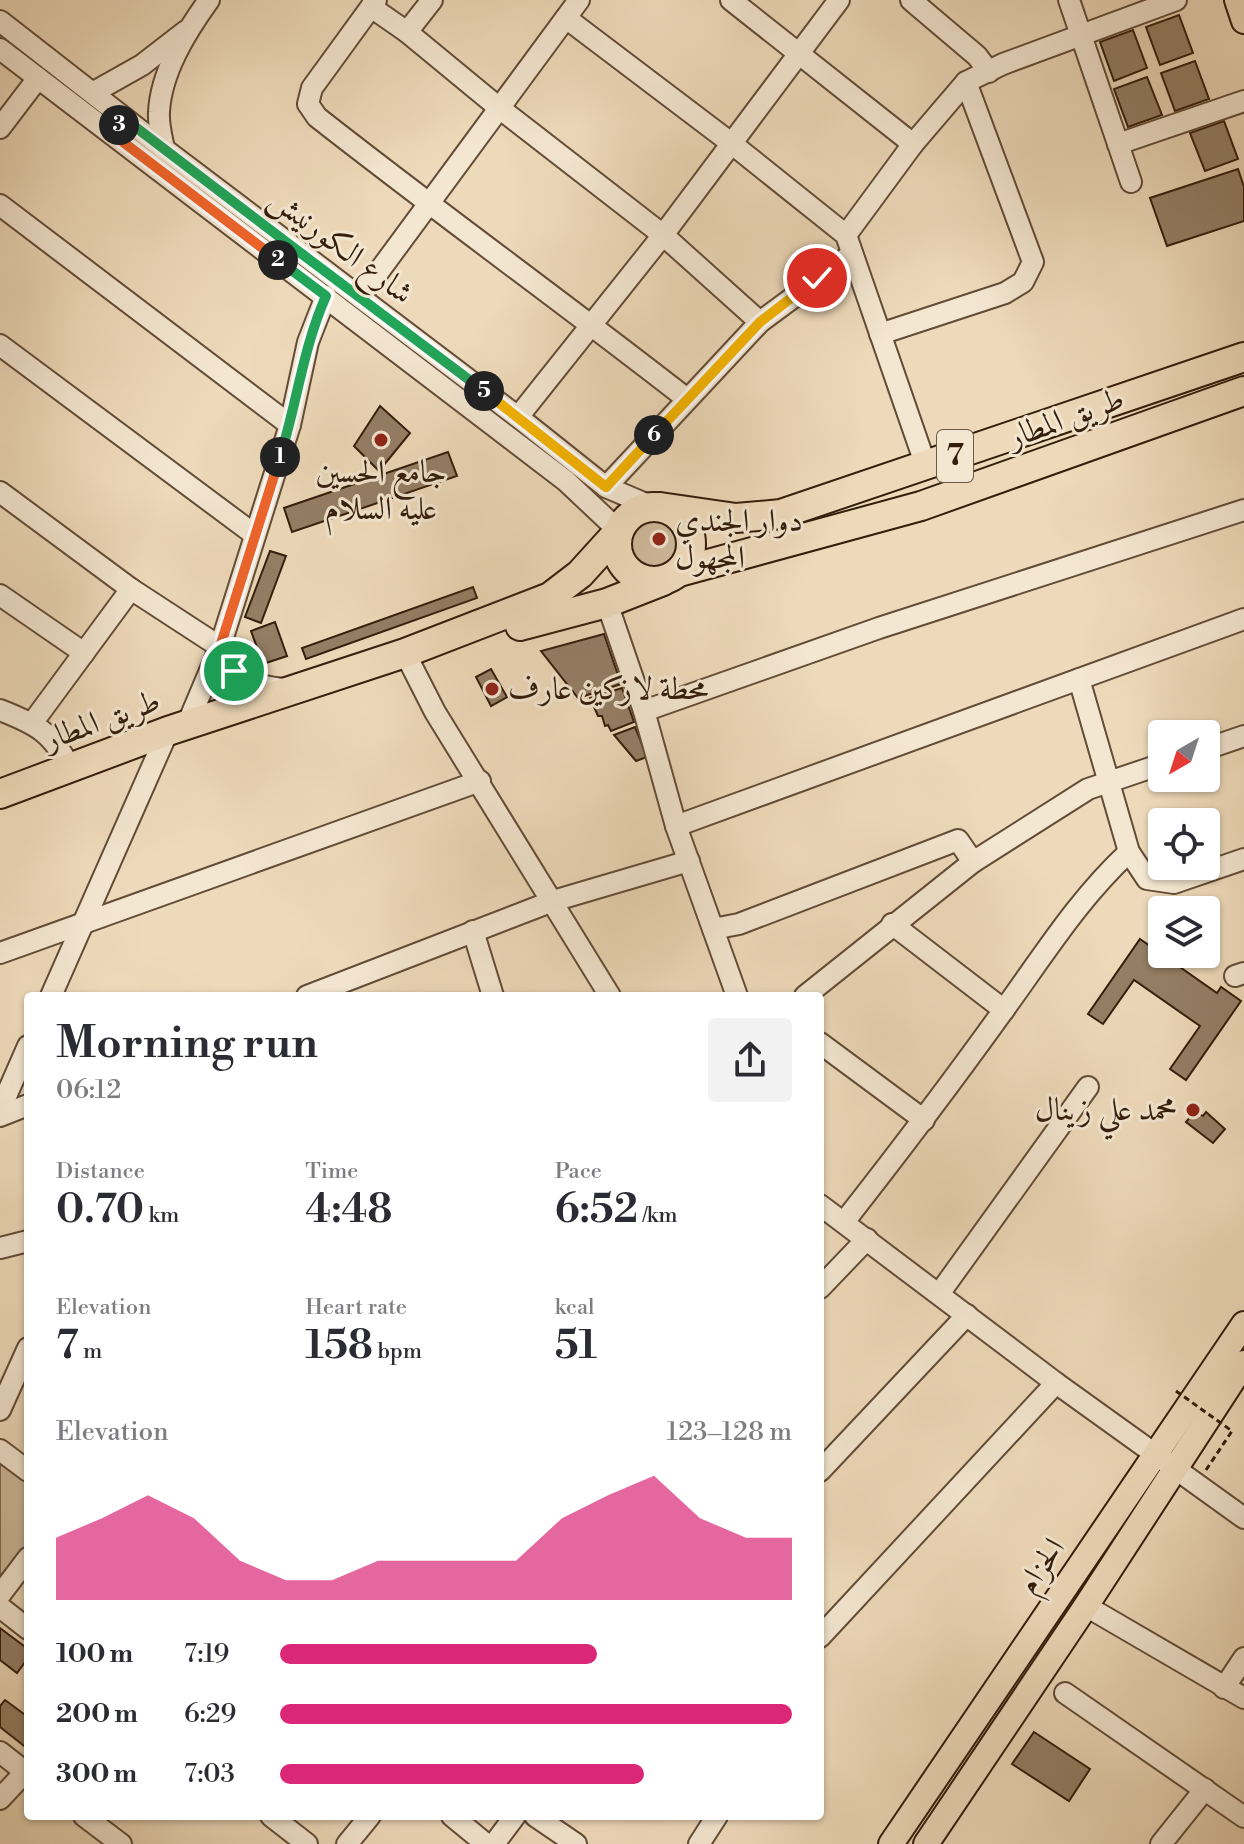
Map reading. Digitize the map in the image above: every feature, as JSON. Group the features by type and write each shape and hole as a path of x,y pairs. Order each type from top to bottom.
{"highway":[{"name":"7","path":"657,507 736,518 768,516 926,466 1244,357"},
{"name":"طريق المطار","path":"455,634 465,640 475,640 607,603 674,575 921,506 1244,391"},
{"path":"657,507 680,517 690,537 688,558 674,575 648,581 629,571 618,553 619,531 632,514 657,507"},
{"name":"طريق المطار","path":"0,794 289,689 405,653 560,592 619,531"}],"main road":[{"path":"1237,0 1244,21"},
{"name":"الحزام","path":"891,1844 1244,1324"},
{"name":"الحزام","path":"926,1844 1244,1363"}],"street":[{"path":"164,149 159,113 164,84 189,28 209,0"},
{"path":"407,32 432,0"},
{"path":"360,297 579,0"},
{"path":"731,0 913,144"},
{"path":"518,417 663,235 839,0"},
{"path":"911,0 977,56 989,72"},
{"path":"1069,0 1131,182"},
{"path":"606,487 760,322 849,244 913,144 966,82 1003,64 1176,0"},
{"path":"687,399 427,204 317,117 308,104 312,88 374,3 498,107 663,235 760,322"},
{"path":"566,18 731,143 849,244 926,466"},
{"name":"شارع الكورنيش","path":"0,21 104,106 129,134 326,296 566,481 619,531"},
{"path":"84,113 104,106 118,80 189,28"},
{"name":"شارع الكورنيش","path":"0,49 84,113 164,149 606,487 657,507"},
{"path":"0,128 38,78"},
{"path":"880,334 1005,293 1023,282 1033,262 966,82"},
{"path":"1118,144 1244,101"},
{"path":"129,134 159,113"},
{"path":"0,205 290,425"},
{"path":"53,992 177,728 220,647 290,425 308,342 326,296"},
{"path":"0,345 255,535"},
{"path":"0,492 131,589 220,647 234,671 249,683 289,689"},
{"path":"644,711 879,628 1244,510"},
{"path":"33,722 131,589"},
{"path":"0,595 84,653"},
{"path":"607,603 644,711 676,826 736,992"},
{"path":"676,826 1244,619"},
{"path":"405,653 435,712 608,992"},
{"path":"1079,679 1129,852 1147,879 1174,883 1244,859"},
{"path":"0,710 33,722 48,734 70,768"},
{"path":"1220,744 1244,736"},
{"path":"810,992 973,862 1088,789 1148,768"},
{"path":"0,953 480,781"},
{"path":"713,929 739,924 958,840 973,862"},
{"path":"844,1222 924,1120 1074,912 1106,873 1129,852"},
{"path":"317,992 553,901 689,861"},
{"path":"892,924 1004,1010"},
{"path":"473,931 492,992"},
{"path":"824,1046 924,1120"},
{"path":"0,1113 24,1056"},
{"path":"939,1294 1088,1087"},
{"path":"0,1113 24,1106"},
{"path":"824,1208 1056,1383 1244,1518"},
{"path":"824,1284 867,1239"},
{"path":"0,1248 24,1242"},
{"path":"824,1467 967,1315"},
{"path":"0,1410 24,1357"},
{"path":"824,1633 1056,1383"},
{"path":"0,1450 24,1468"},
{"path":"0,1595 24,1563"},
{"path":"1086,1606 1244,1698"},
{"path":"0,1607 24,1626"},
{"path":"1224,1688 1244,1658"},
{"path":"1065,1693 1244,1817"},
{"path":"0,1752 24,1769"},
{"path":"0,1799 24,1774"},
{"path":"1161,1844 1205,1789"},
{"path":"89,1820 121,1844"},
{"path":"276,1820 307,1844"},
{"path":"347,1844 367,1820"},
{"path":"457,1820 486,1844"},
{"path":"494,1844 512,1820"},
{"path":"541,1820 576,1844"},
{"path":"699,1844 714,1820"}],"path":[{"path":"1176,1391 1232,1431 1197,1483"}],"shaded area":[{"path":"653,519 670,526 677,543 670,560 653,567 636,560 629,543 636,526"},
{"path":"0,1461 24,1480 24,1548 0,1580"}],"building":[{"path":"1179,15 1193,53 1160,65 1146,27"},
{"path":"1133,30 1147,68 1114,81 1100,42"},
{"path":"1195,61 1209,99 1175,111 1161,73"},
{"path":"1147,77 1162,115 1128,127 1114,89"},
{"path":"1224,121 1238,159 1205,171 1190,133"},
{"path":"1238,169 1244,187 1244,221 1167,246 1150,198"},
{"name":"جامع الحسين عليه السلام","path":"380,406 410,433 379,471 354,446"},
{"path":"448,452 457,476 292,532 284,508"},
{"path":"270,551 286,556 261,623 245,617"},
{"path":"473,587 477,598 306,659 302,648"},
{"path":"275,622 287,656 263,664 251,631"},
{"path":"604,634 621,684 578,698 541,651"},
{"path":"491,669 507,697 491,706 476,677"},
{"path":"622,688 634,722 611,731 608,725 605,726 602,716 598,716 590,698"},
{"path":"635,727 647,757 636,761 614,735"},
{"path":"1140,939 1148,945 1148,968 1181,968 1217,993 1221,987 1241,1001 1186,1080 1170,1069 1200,1026 1134,980 1103,1024 1088,1014"},
{"path":"1195,1111 1203,1116 1206,1112 1225,1129 1213,1143 1186,1122"},
{"path":"0,1628 24,1646 24,1663 17,1673 0,1660"},
{"path":"5,1700 24,1714 24,1746 0,1727 0,1706"},
{"path":"1034,1732 1090,1769 1069,1801 1012,1764"}],"place":[{"name":"جامع الحسين عليه السلام","path":"381,440"},
{"name":"دوار الجندي المجهول","path":"659,539"},
{"name":"محطة لازكين عارف","path":"492,689"},
{"name":"محمد علي زينال","path":"1193,1110"}],"route":[{"path":"234,671 220,647 290,425 308,342 326,296 123,142 110,123 134,126 606,487 760,322 817,278"}]}
